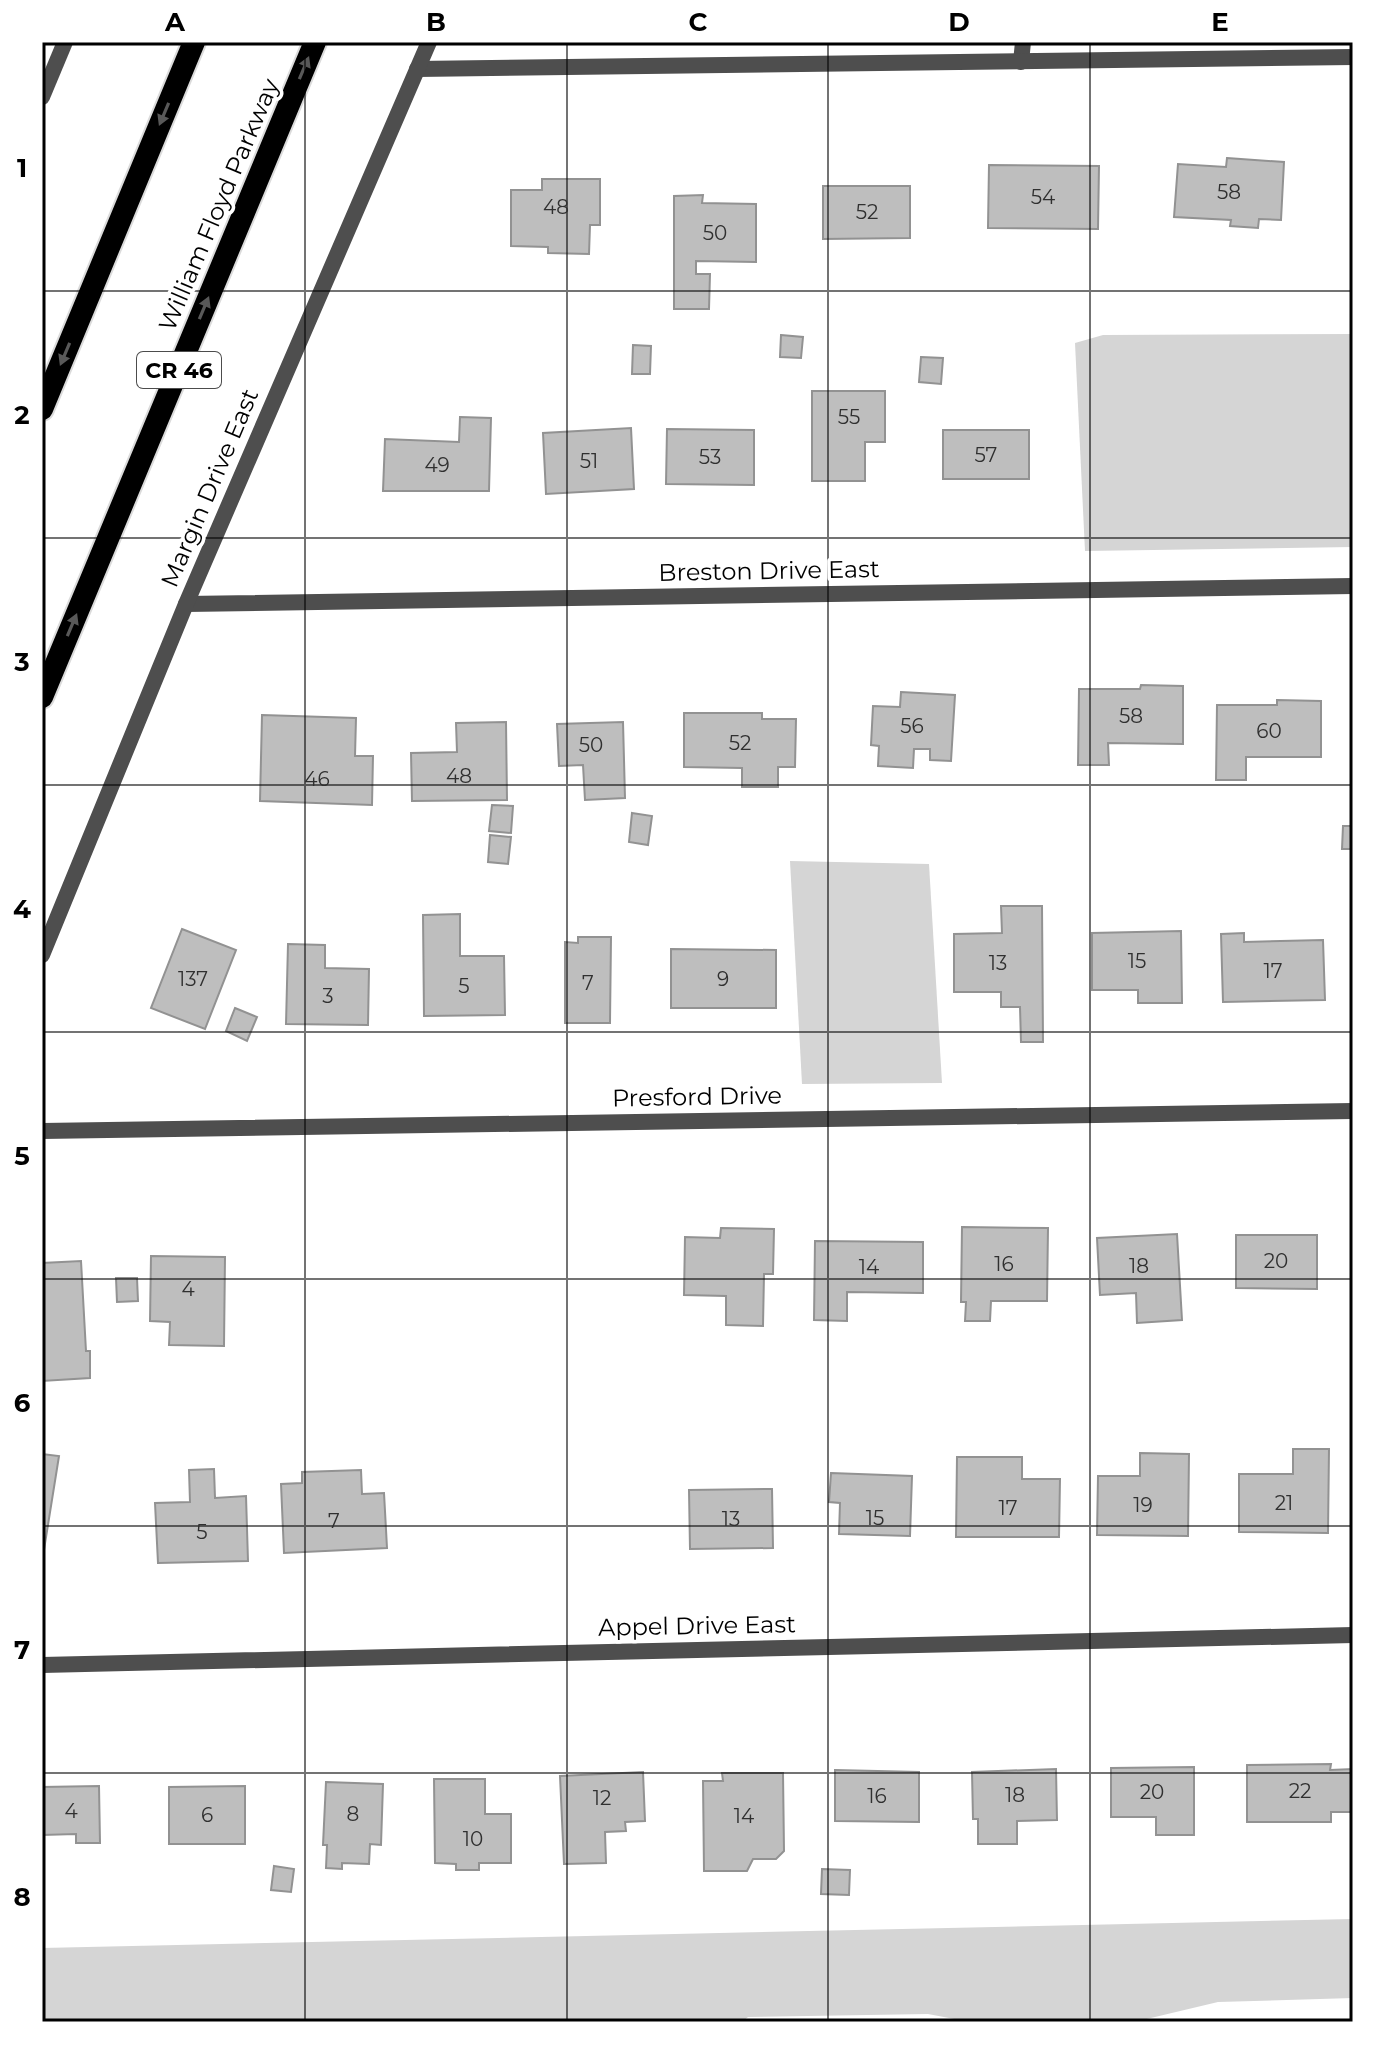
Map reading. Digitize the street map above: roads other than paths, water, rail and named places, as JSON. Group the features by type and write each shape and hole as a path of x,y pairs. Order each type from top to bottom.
{"highway":[{"path":"42,409 194,42"},
{"name":"William Floyd Parkway","path":"42,697 315,42"}],"street":[{"path":"42,97 65,42"},
{"name":"Margin Drive East","path":"42,955 186,604 429,42"},
{"path":"1021,62 1023,42"},
{"path":"417,69 1353,57"},
{"name":"Breston Drive East","path":"186,604 1353,586"},
{"name":"Presford Drive","path":"42,1131 1353,1111"},
{"name":"Appel Drive East","path":"42,1665 1353,1635"}]}
